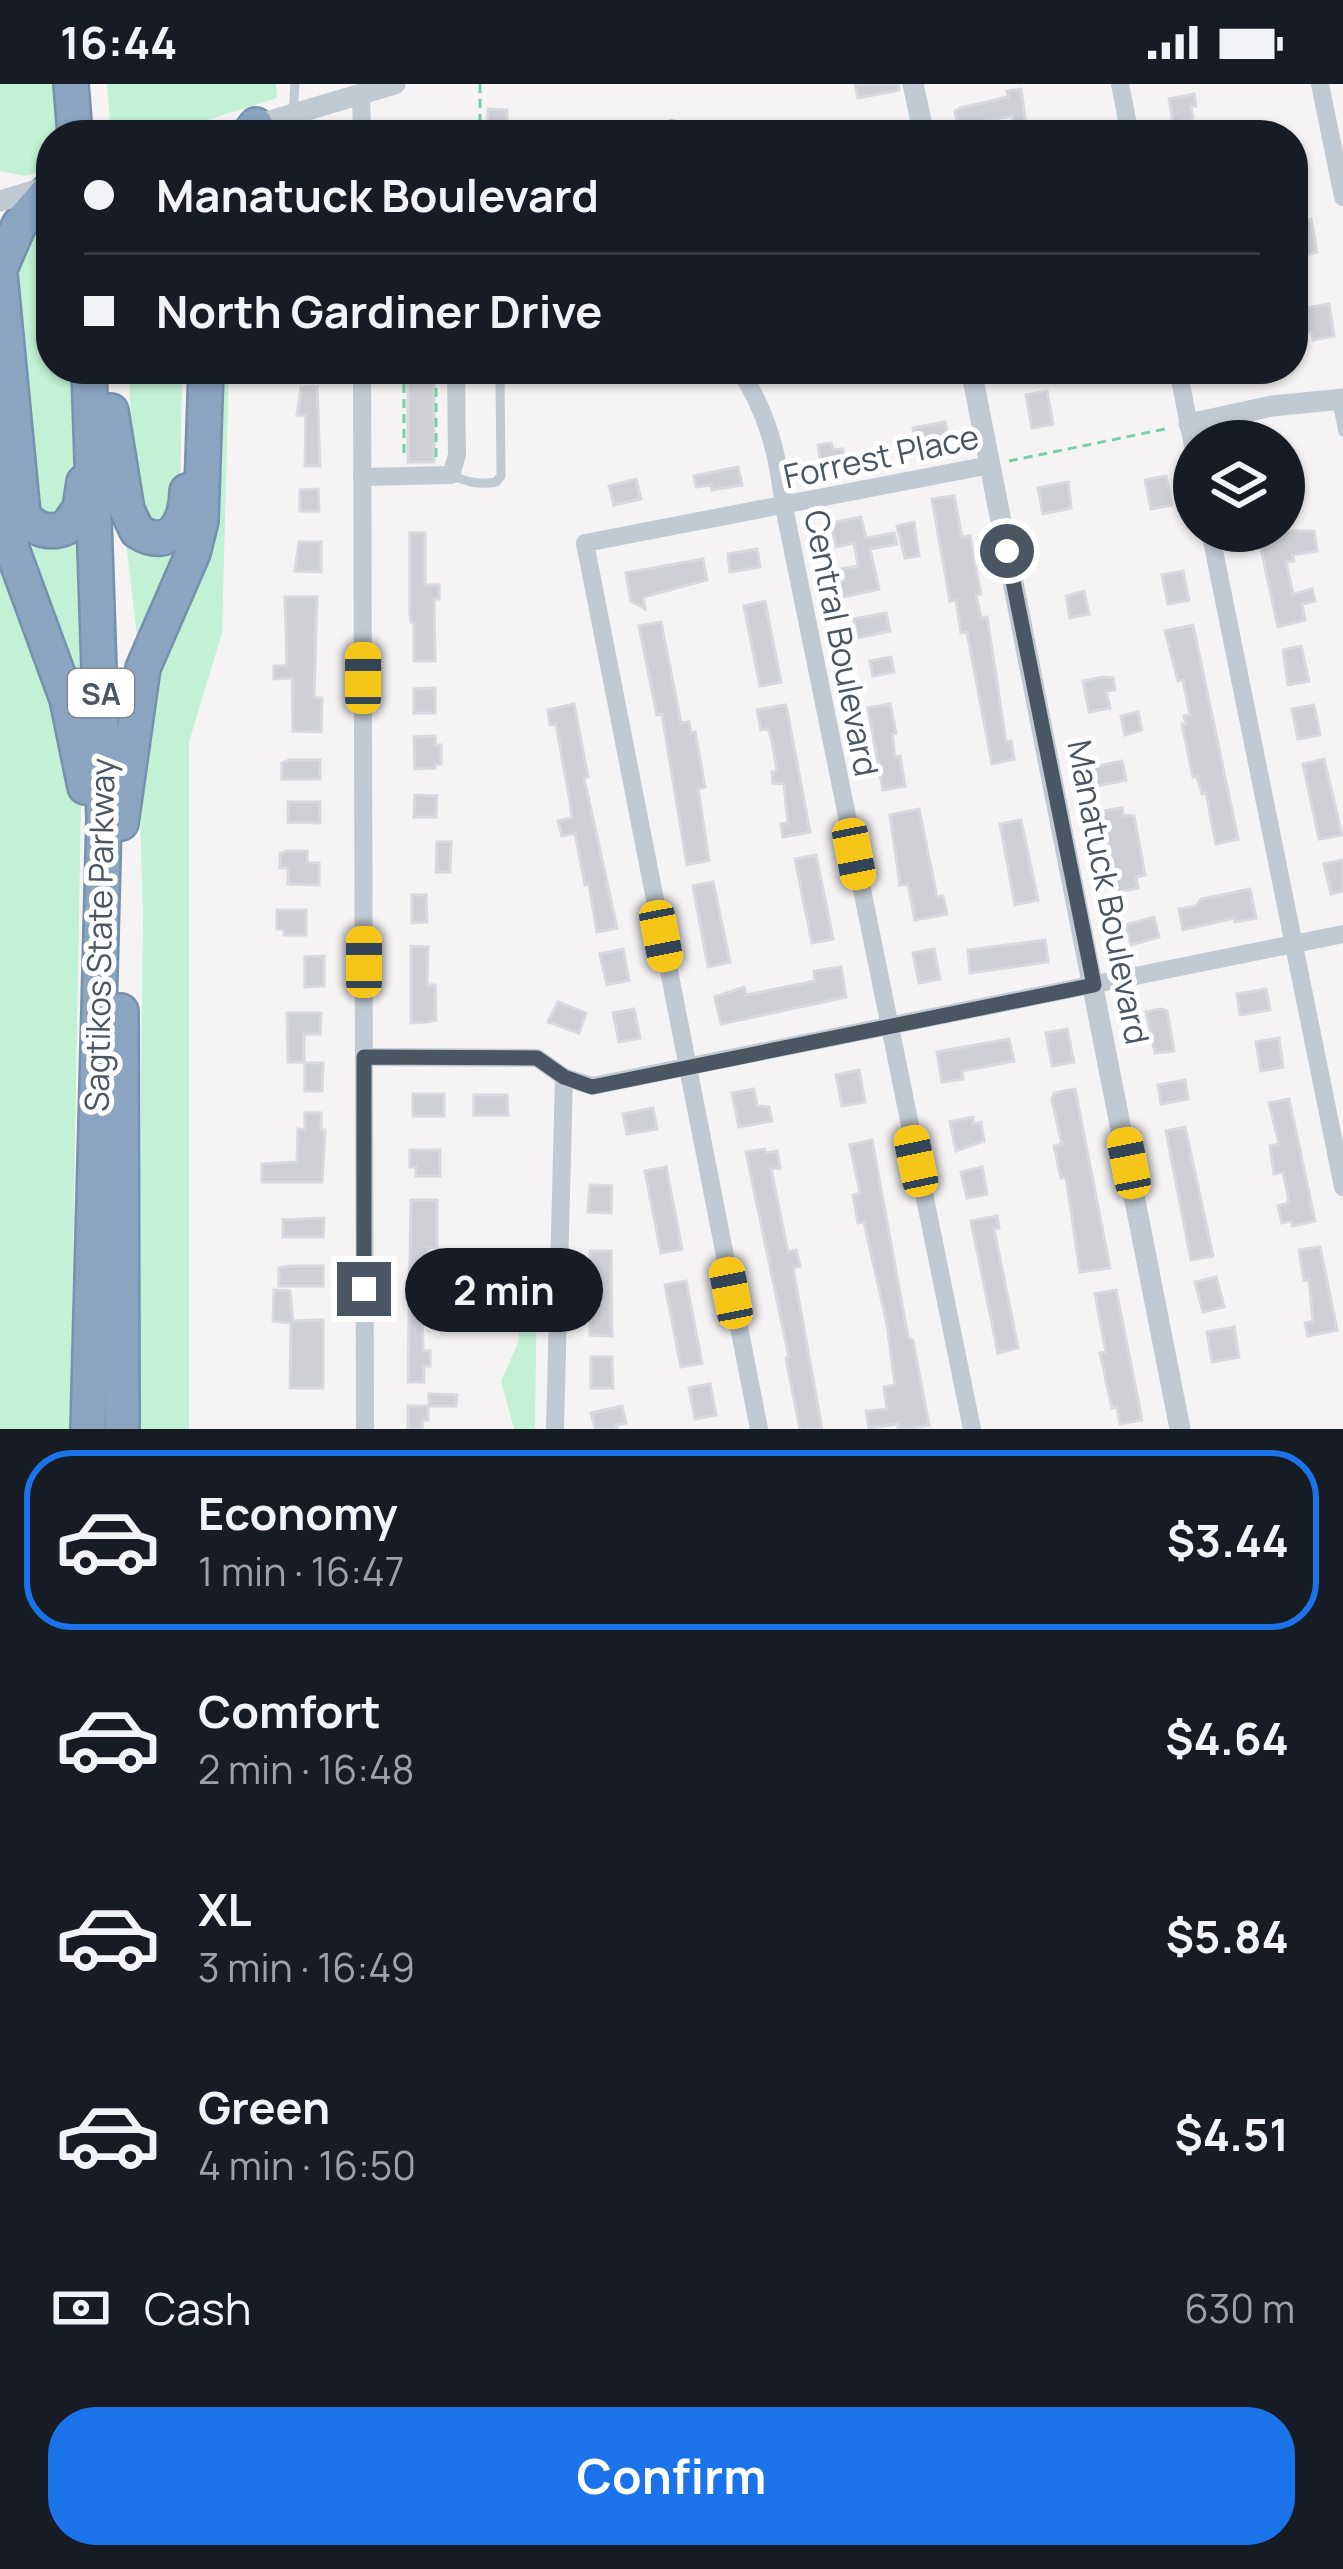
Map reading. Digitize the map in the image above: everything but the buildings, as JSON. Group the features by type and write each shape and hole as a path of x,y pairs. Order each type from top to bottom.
{"highway":[{"path":"71,84 74,120"},
{"path":"92,84 95,120"},
{"path":"36,205 20,225 0,271 19,495 23,514 38,528 60,530 78,516 100,386"},
{"path":"100,386 133,526 147,538 172,535 186,512 190,384"},
{"path":"122,823 143,668 193,553 201,520 206,384"},
{"name":"Sagtikos State Parkway","path":"100,386 122,823 122,1429"},
{"name":"Sagtikos State Parkway","path":"88,1429 104,819 100,386"},
{"path":"0,453 12,549 58,672 80,754 100,991"}],"street":[{"path":"278,120 358,89 395,84"},
{"path":"914,84 921,120"},
{"path":"1120,84 1127,120"},
{"path":"1320,84 1343,197"},
{"path":"358,89 361,120"},
{"path":"0,201 36,191"},
{"path":"362,384 365,1429"},
{"path":"362,477 443,476 457,455 456,384"},
{"name":"Central Boulevard","path":"750,384 760,399 778,452 784,507 972,1429"},
{"name":"Manatuck Boulevard","path":"973,384 1180,1429"},
{"path":"1181,384 1188,420"},
{"path":"1207,420 1340,398"},
{"name":"Forrest Place","path":"686,1067 585,543 990,465"},
{"path":"1214,552 1343,1186"},
{"path":"364,1057 537,1058 564,1077 592,1087 1343,934"},
{"path":"686,1067 759,1429"},
{"path":"555,1429 564,1077"}],"lane":[{"path":"293,114 295,84"},
{"path":"443,476 485,484 501,476 500,384"},
{"path":"1340,398 1343,432"}],"path":[{"path":"480,84 480,120"},
{"path":"404,384 404,478"},
{"path":"437,384 443,476"},
{"name":"Forrest Place","path":"990,465 1173,427"}],"green space":[{"path":"0,84 59,84 62,120 36,120 36,173 0,171"},
{"path":"107,84 276,84 277,98 207,120 110,120"},
{"path":"36,229 36,384 75,384 78,499 61,524 29,504 28,385 17,252"},
{"path":"129,384 182,384 180,516 171,530 136,512"},
{"path":"213,384 229,384 222,633 189,742 189,1429 137,1429 143,915 138,745"},
{"path":"86,521 92,744 18,522"},
{"path":"0,529 64,725 81,804 70,1429 0,1429"},
{"path":"125,533 181,539 140,662"},
{"path":"528,1249 537,1276 535,1429 514,1429 501,1381 518,1343 522,1306 510,1280"}],"route":[{"path":"364,1289 364,1057 537,1058 564,1077 592,1087 1094,985 1007,551"}]}
